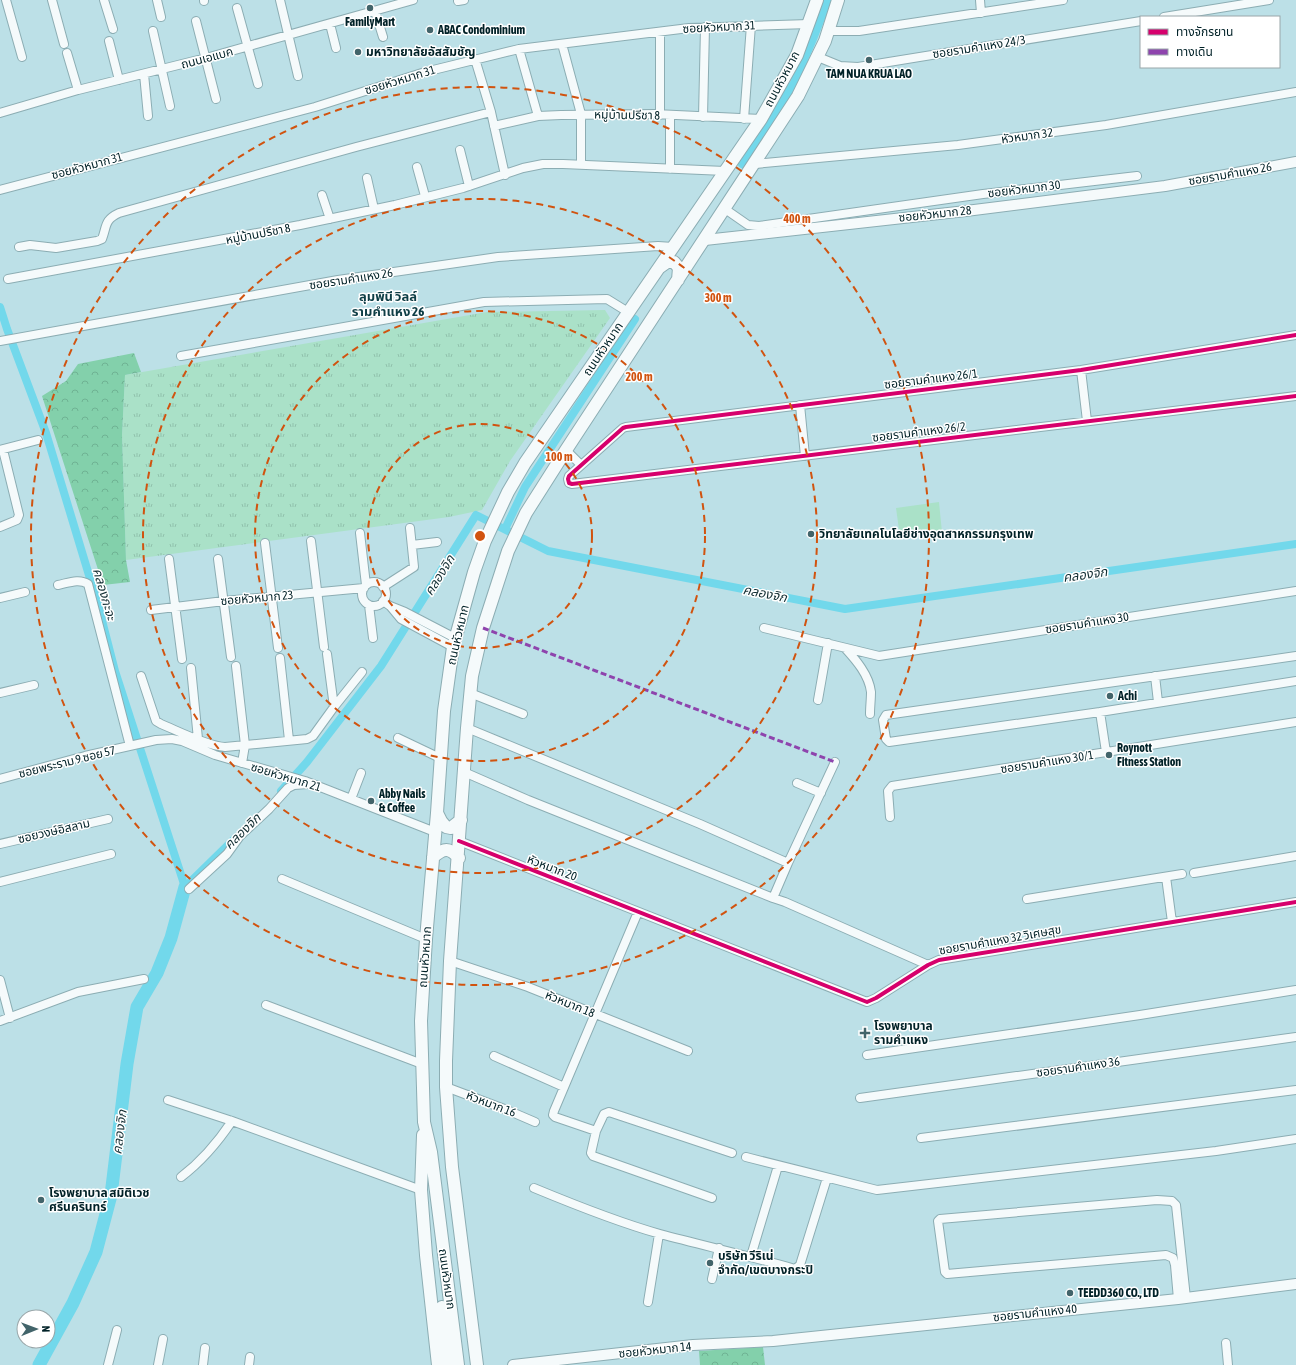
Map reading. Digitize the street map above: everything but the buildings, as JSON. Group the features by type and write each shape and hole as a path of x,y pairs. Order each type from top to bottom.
{"main road":[{"name":"ถนนหัวหมาก","path":"458,1365 431,1152 424,1122 421,1021 444,711 454,642 474,572 485,541 508,492 525,464 628,312 761,119 797,55 817,0"},
{"name":"ถนนหัวหมาก","path":"477,1365 453,1175 446,1087 446,1033 470,693 472,676 483,628 508,551 534,501 798,96 818,57 829,31 838,0"},
{"path":"697,211 696,221 699,227 707,229 715,224"},
{"path":"660,266 667,262 674,262 679,268 678,280"},
{"path":"437,812 442,823 446,827 451,828 461,820"},
{"path":"433,857 444,849 450,850 458,858"},
{"path":"424,1122 421,1190 426,1255 438,1365"},
{"path":"438,1212 436,1232 438,1271 449,1365"}],"street":[{"path":"6,0 22,57"},
{"path":"52,0 64,44"},
{"path":"104,0 113,29"},
{"path":"157,0 162,17"},
{"path":"280,0 298,76"},
{"name":"ถนนเอแบค","path":"0,113 78,90 163,70 413,0"},
{"path":"980,0 981,13"},
{"path":"829,31 859,31 1063,0"},
{"path":"1170,16 1269,0"},
{"path":"237,8 258,84"},
{"path":"375,11 383,37"},
{"path":"196,21 216,99"},
{"name":"ซอยรามคำแหง 24/3","path":"818,57 840,66 858,67 1140,21"},
{"path":"330,24 336,48"},
{"name":"ซอยหัวหมาก 31","path":"0,190 315,107 425,72 518,49 689,28 809,24"},
{"path":"744,119 751,25"},
{"path":"703,117 705,27"},
{"path":"152,31 163,70 170,106"},
{"path":"660,32 660,115"},
{"path":"109,41 119,80"},
{"path":"562,44 581,114 581,164"},
{"path":"518,49 538,116"},
{"path":"67,53 78,90"},
{"path":"475,59 491,112 505,175"},
{"path":"144,74 148,116"},
{"name":"หัวหมาก 32","path":"755,164 981,142 1106,125 1296,92"},
{"path":"19,247 30,245 56,248 97,241 102,239 107,222 111,217 118,213 356,147 491,112"},
{"name":"หมู่บ้านปรีชา 8","path":"494,126 538,116 581,114 670,115 761,119"},
{"path":"670,115 670,169"},
{"path":"460,150 469,186"},
{"name":"ซอยรามคำแหง 26","path":"1165,186 1296,162"},
{"name":"หมู่บ้านปรีชา 8","path":"8,280 184,248 395,205 425,196 469,186 523,168 543,164 581,164 725,172"},
{"path":"417,166 425,196"},
{"name":"ซอยหัวหมาก 30","path":"725,209 748,225 759,226 983,194 1137,176"},
{"path":"367,178 374,209"},
{"name":"ซอยหัวหมาก 28","path":"704,240 1165,186"},
{"path":"322,195 330,219"},
{"name":"ซอยรามคำแหง 26","path":"0,341 330,282 498,257 645,247 673,247"},
{"path":"181,356 484,302 607,299 628,312"},
{"name":"ซอยรามคำแหง 26/1","path":"581,465 626,427 1081,370 1296,335"},
{"path":"1081,370 1087,421"},
{"name":"ซอยรามคำแหง 26/2","path":"581,465 569,476 569,483 580,484 1296,396"},
{"path":"800,406 805,456"},
{"path":"0,527 17,520 19,515 2,450 38,440"},
{"path":"566,450 581,465"},
{"path":"410,528 414,567 383,586 387,603 403,616 454,642"},
{"path":"360,533 365,587 362,596 369,605 377,606 387,603"},
{"path":"311,541 334,707"},
{"path":"412,545 437,542"},
{"path":"265,543 278,648"},
{"path":"169,559 182,658"},
{"path":"218,559 231,657"},
{"path":"58,584 84,581 88,584 132,746"},
{"name":"ซอยหัวหมาก 23","path":"151,610 224,601 318,593 365,587 373,582 383,586"},
{"name":"ซอยรามคำแหง 30","path":"845,648 879,656 1296,591"},
{"path":"0,598 25,592"},
{"path":"369,605 373,638"},
{"path":"764,628 845,648 859,662 871,691 870,714"},
{"path":"818,700 828,644"},
{"path":"1296,656 886,715 883,720 886,739 889,742 1100,712 1296,681"},
{"path":"280,658 289,740"},
{"path":"236,666 245,745 242,763"},
{"path":"191,668 198,739"},
{"path":"141,676 156,721 219,747 307,739 313,736 362,672"},
{"path":"1155,676 1158,702"},
{"path":"0,692 34,685"},
{"path":"470,693 523,714"},
{"path":"1100,712 1106,752"},
{"name":"ซอยรามคำแหง 30/1","path":"890,816 888,791 892,786 1296,722"},
{"path":"467,728 700,824 788,863"},
{"path":"398,738 440,758"},
{"name":"ซอยหัวหมาก 21","path":"132,746 156,740 172,739 182,741 214,755 308,782 435,832"},
{"name":"ซอยพระราม 9 ซอย 57","path":"0,779 85,756 132,746"},
{"path":"774,898 788,863 835,762"},
{"path":"464,772 528,800 785,902 928,965"},
{"path":"351,799 362,774"},
{"path":"189,889 227,854 240,836 269,809 288,788 308,782"},
{"path":"797,783 821,793"},
{"name":"ซอยวงษ์อิสลาม","path":"0,844 108,819"},
{"name":"หัวหมาก 20","path":"460,841 638,912"},
{"path":"0,882 111,854"},
{"path":"1194,873 1296,856"},
{"path":"1027,899 1182,874"},
{"path":"1166,877 1172,922"},
{"path":"282,879 426,939"},
{"name":"ซอยรามคำแหง 32 วิเศษสุข","path":"638,912 864,1002 870,1002 928,965 940,960 1296,902"},
{"path":"596,1132 553,1115 638,912"},
{"name":"หัวหมาก 18","path":"450,961 528,987 688,1051"},
{"path":"0,1021 78,992 144,979"},
{"path":"0,980 10,1018"},
{"path":"867,1055 1296,990"},
{"path":"266,1005 422,1064"},
{"name":"ซอยรามคำแหง 36","path":"860,1098 1296,1037"},
{"path":"494,1056 564,1087"},
{"name":"หัวหมาก 16","path":"446,1087 535,1122"},
{"path":"921,1138 1296,1090"},
{"path":"168,1100 232,1121 421,1190"},
{"path":"712,1198 593,1156 591,1153 596,1132 604,1114 609,1112 732,1153"},
{"path":"182,1177 214,1146 232,1121"},
{"path":"746,1157 877,1190 1208,1152 1296,1139"},
{"path":"751,1256 778,1166"},
{"path":"534,1188 592,1212 659,1234 751,1256 795,1269 800,1265 827,1178"},
{"path":"1157,1200 1172,1201 1176,1205 1182,1298 1176,1265 1173,1258 1166,1255 947,1274 945,1272 938,1221 940,1219 1157,1200"},
{"path":"648,1302 659,1234"},
{"path":"712,1279 718,1248"},
{"name":"ซอยรามคำแหง 40","path":"774,1341 1182,1298 1296,1284"},
{"path":"108,1365 117,1330"},
{"path":"158,1365 163,1339"},
{"name":"ซอยหัวหมาก 14","path":"513,1365 693,1345 774,1341"},
{"path":"1226,1343 1228,1365"},
{"path":"203,1365 205,1348"}],"green space":[{"path":"605,310 610,318 510,461 482,510 449,517 126,560 122,435 125,375 487,312"},
{"path":"134,353 141,372 125,375 122,435 126,560 130,582 103,585 42,396 66,381 78,364"},
{"path":"939,502 942,532 900,537 896,508"},
{"path":"763,1347 765,1365 700,1365 699,1351"}],"waterway":[{"path":"742,164 794,83 828,0"},
{"name":"คลองกะจะ","path":"0,307 46,433 98,605 115,671 185,887 235,838"},
{"path":"505,529 525,487 635,319"},
{"name":"คลองจิก","path":"281,791 307,762 381,666 476,515 548,551 845,609 1296,544"},
{"name":"คลองจิก","path":"39,1365 73,1303 96,1252 111,1195 127,1064 137,1007 157,973 171,938 185,887"}],"marked path":[{"path":"483,628 835,762"}],"cycle path":[{"path":"1296,335 1081,370 626,427 569,476 568,479 569,483 572,484 1296,396"},
{"path":"459,841 867,1002 876,998 928,965 939,960 1296,902"}],"place":[{"name":"FamilyMart","path":"370,8"},
{"name":"ABAC Condominium","path":"430,30"},
{"name":"มหาวิทยาลัยอัสสัมชัญ","path":"358,52"},
{"name":"TAM NUA KRUA LAO","path":"869,60"},
{"name":"วิทยาลัยเทคโนโลยีช่างอุตสาหกรรมกรุงเทพ","path":"811,534"},
{"name":"Achi","path":"1110,696"},
{"name":"Roynott Fitness Station","path":"1109,755"},
{"name":"Abby Nails & Coffee","path":"371,801"},
{"name":"โรงพยาบาล รามคำแหง","path":"865,1033"},
{"name":"โรงพยาบาล สมิติเวช ศรีนครินทร์","path":"41,1200"},
{"name":"บริษัท วีริเน่ จำกัด/เขตบางกระปิ","path":"710,1263"},
{"name":"TEEDD360 CO., LTD","path":"1070,1293"}],"district":[{"name":"ลุมพินี วิลล์ รามคำแหง 26","path":"388,304"}]}
